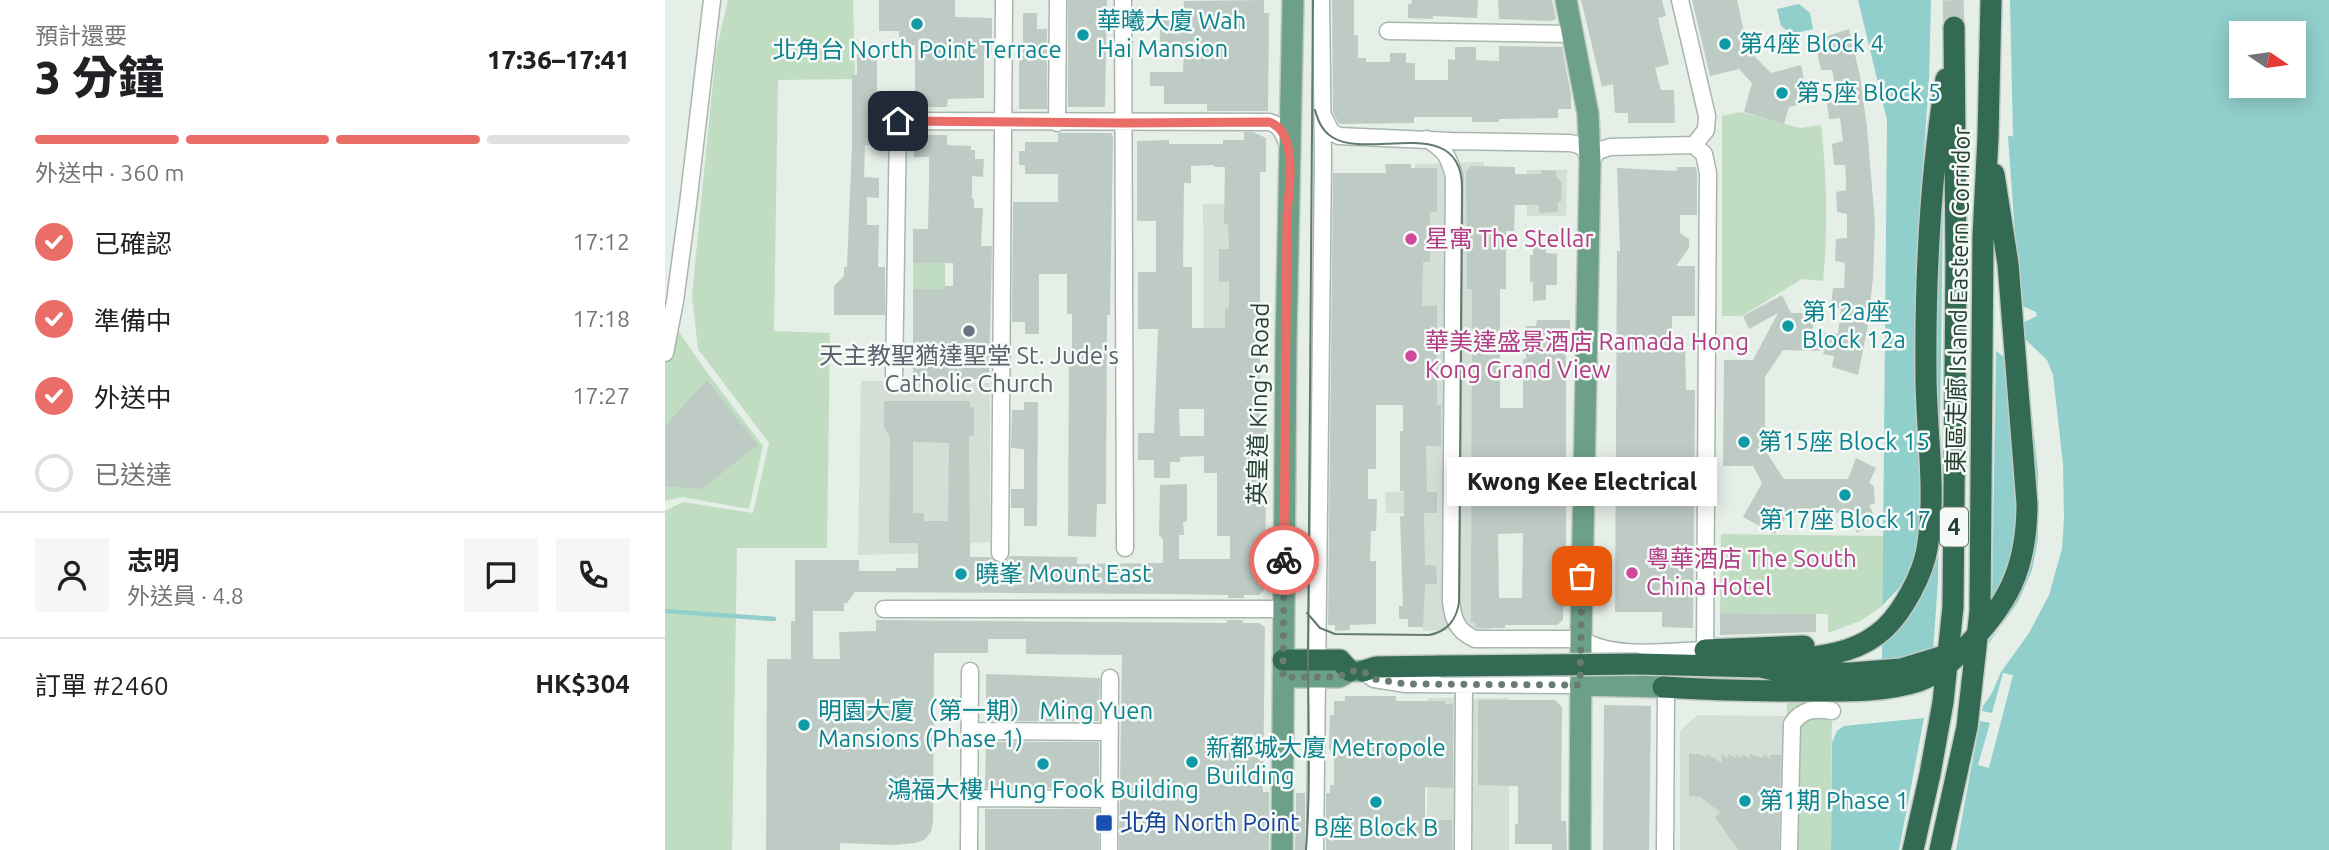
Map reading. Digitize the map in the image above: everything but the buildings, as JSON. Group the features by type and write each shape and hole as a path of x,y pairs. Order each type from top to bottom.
{"highway":[{"name":"東區走廊 Island Eastern Corridor","path":"1940,850 1967,727 1980,611 1983,236 1991,0"},
{"name":"東區走廊 Island Eastern Corridor","path":"1762,657 1848,635 1871,626 1887,616 1905,599 1923,564 1929,534 1925,338 1927,260 1936,140 1954,27 1956,277 1953,607 1943,702 1913,850"},
{"path":"1663,687 1854,691 1905,685 1946,668 1993,617 2010,590 2021,556 2027,518 2027,483 2008,264 1988,138"},
{"path":"1705,650 1762,657 1782,672 1851,673 1887,671 1917,665 1964,648"},
{"path":"1283,669 1317,669 1340,660 1356,671 1376,667 1649,664 1762,657"}],"main road":[{"name":"英皇道 King's Road","path":"1282,850 1287,214 1291,165 1293,0"},
{"path":"1566,0 1588,114 1590,162 1580,685 1580,850"},
{"path":"1580,685 1663,687"}],"street":[{"path":"665,353 687,216 712,0"},
{"path":"1000,553 1004,0"},
{"path":"1058,0 1058,122"},
{"path":"1123,0 1123,153"},
{"path":"1315,850 1322,339 1321,0"},
{"path":"1680,0 1707,116 1706,130 1694,145"},
{"path":"1388,31 1573,34"},
{"path":"1322,101 1327,126 1339,136 1580,144 1590,162"},
{"path":"897,374 894,266 897,260 898,121 1058,122 1123,127 1273,122 1284,136 1291,165"},
{"path":"1123,127 1125,548"},
{"path":"1427,139 1443,149 1450,159 1454,177 1451,601 1454,619 1462,633 1475,639 1581,639 1590,645 1613,652 1705,650 1708,173 1704,154 1694,145 1610,148 1598,150 1590,162"},
{"path":"884,610 1284,609"},
{"path":"969,850 970,671"},
{"path":"1356,671 1374,679 1406,684 1580,685"},
{"path":"1109,850 1110,678"},
{"path":"1463,850 1464,685"},
{"path":"1663,687 1666,692 1665,850"},
{"path":"1789,850 1792,724 1806,711 1832,711"},
{"path":"970,731 1110,732"},
{"path":"969,798 1109,799"}],"shaded area":[{"path":"1484,162 1493,629 1423,631 1421,514 1386,513 1385,492 1420,492 1412,168 1415,168 1415,164"},
{"path":"1527,170 1567,170 1566,216 1527,216"},
{"path":"1203,204 1260,204 1260,386 1204,386"},
{"path":"861,381 990,383 990,542 970,543 970,552 858,555"},
{"path":"1428,698 1509,698 1509,850 1427,850"},
{"path":"1697,715 1787,716 1785,850 1680,850 1680,731"}],"green space":[{"path":"728,0 853,0 855,79 778,80 774,331 830,333 827,548 737,548 732,850 665,850 665,511 683,502 753,513 769,443 698,349 692,295 716,51"},
{"path":"1741,112 1800,128 1821,125 1826,203 1823,281 1802,279 1742,316 1722,316 1722,116"},
{"path":"913,263 945,263 945,289 913,289"},
{"path":"675,326 763,446 749,509 682,497 665,501 665,355"},
{"path":"1721,534 1883,536 1883,606 1860,621 1828,633 1828,614 1720,613"},
{"path":"1787,698 1832,699 1831,850 1785,850"}],"water":[{"path":"1858,0 2329,0 2329,850 1831,850 1833,663 1882,662 1887,120"},
{"path":"1799,4 1810,13 1813,29 1792,34 1781,26 1777,9"}],"pier":[{"path":"1931,0 2010,0 2013,136 2008,136 2020,305 2036,312 2037,316 2022,323 2023,337 2047,360 2053,375 2063,464 2064,517 2062,549 2049,595 2029,633 2001,672 1983,706 1982,711 1992,713 2003,673 2013,675 1989,768 1978,765 1990,723 1980,721 1956,850 1899,850 1924,718 1844,726 1837,731 1832,742 1832,699 1884,664 1933,652 1938,581 1943,207 1939,207 1934,326 1939,505 1879,641 1879,609 1899,588 1912,566 1920,528 1916,325 1920,207 1929,81","holes":["1996,351 2007,359 2018,497 2014,544 2006,571 1992,599","2029,387 2038,472 2038,539 2032,570 2018,602 1989,643 2026,579 2034,544"]}],"waterway":[{"path":"665,611 774,619"}],"tunnel":[{"path":"1953,0 1954,27"}],"tram line":[{"path":"1306,850 1309,775 1313,0"},
{"path":"1307,613 1320,628 1335,634 1429,635 1450,624 1459,602 1462,188 1458,165 1447,151 1430,145 1348,143 1332,137 1321,125 1315,110"}],"way so far":[{"path":"1284,560 1283,677 1339,677 1350,671 1363,671 1374,679 1406,684 1580,685 1582,576"}],"place":[{"name":"北角台 North Point Terrace","path":"917,24"},
{"name":"華曦大廈 Wah Hai Mansion","path":"1083,35"},
{"name":"第4座 Block 4","path":"1725,44"},
{"name":"第5座 Block 5","path":"1782,93"},
{"name":"星寓 The Stellar","path":"1411,239"},
{"name":"第12a座 Block 12a","path":"1788,326"},
{"name":"天主教聖猶達聖堂 St. Jude's Catholic Church","path":"969,331"},
{"name":"華美達盛景酒店 Ramada Hong Kong Grand View","path":"1411,356"},
{"name":"第15座 Block 15","path":"1744,442"},
{"name":"第17座 Block 17","path":"1845,495"},
{"name":"粵華酒店 The South China Hotel","path":"1632,573"},
{"name":"曉峯 Mount East","path":"961,574"},
{"name":"Kwong Kee Electrical","path":"1582,576"},
{"name":"明園大廈（第一期） Ming Yuen Mansions (Phase 1)","path":"804,725"},
{"name":"新都城大廈 Metropole Building","path":"1192,762"},
{"name":"鴻福大樓 Hung Fook Building","path":"1043,764"},
{"name":"第1期 Phase 1","path":"1745,801"},
{"name":"B座 Block B","path":"1376,802"},
{"name":"北角 North Point","path":"1104,823"}],"route":[{"path":"898,121 1277,124 1289,149 1291,165 1287,214 1284,560"}]}
